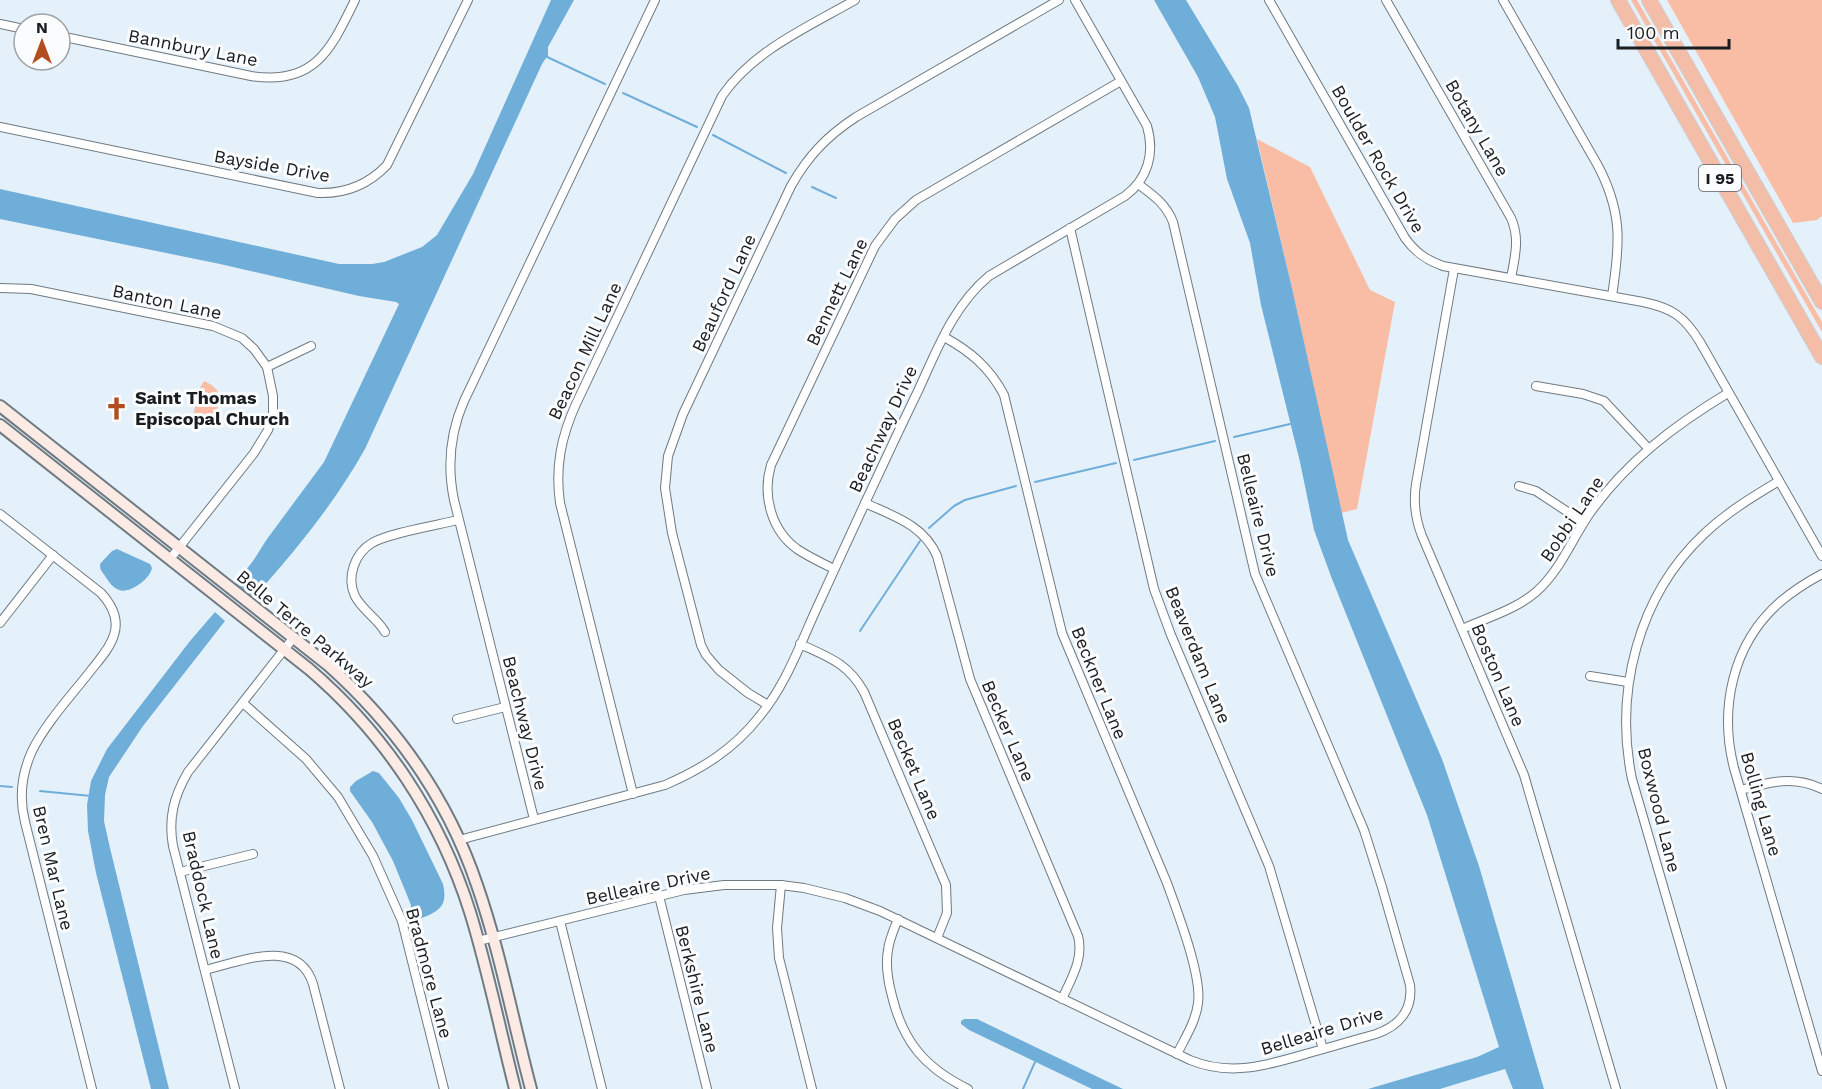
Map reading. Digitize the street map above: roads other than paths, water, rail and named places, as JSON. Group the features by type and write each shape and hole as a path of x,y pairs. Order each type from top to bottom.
{"highway":[{"name":"I 95","path":"1618,0 1822,357"},
{"name":"I 95","path":"1649,0 1822,302"}],"main road":[{"name":"Belle Terre Parkway","path":"0,406 294,637 347,682 386,724 426,778 459,840 477,885 531,1089"},
{"name":"Belle Terre Parkway","path":"0,425 322,680 379,739 425,807 449,856 470,912 515,1089"},
{"path":"19,440 28,428"}],"street":[{"name":"Bannbury Lane","path":"72,39 251,76 278,78 307,68 325,55 336,39 355,0"},
{"name":"Bayside Drive","path":"0,127 318,193 346,191 369,181 387,165 468,0"},
{"name":"Beachway Drive","path":"534,819 451,483 450,461 453,434 461,408 655,0"},
{"name":"Beacon Mill Lane","path":"633,794 560,503 558,468 564,432 722,96 735,78 765,52 855,0"},
{"name":"Beauford Lane","path":"768,705 748,693 719,670 706,655 697,632 672,533 665,495 668,456 683,414 791,186 813,151 832,133 856,117 1059,0"},
{"path":"1075,0 1144,119 1150,136 1149,161 1138,184"},
{"name":"Boulder Rock Drive","path":"1269,0 1410,244 1419,255 1454,268 1659,305 1678,315 1696,335 1822,556"},
{"name":"Botany Lane","path":"1386,0 1511,218 1517,242 1511,278"},
{"path":"1503,0 1597,164 1610,192 1618,241 1612,296"},
{"name":"Bennett Lane","path":"834,569 796,548 781,532 769,506 768,476 771,465 875,246 895,219 916,200 1121,81"},
{"name":"Beachway Drive","path":"459,840 665,785 693,773 715,759 744,734 768,705 800,644 958,310 982,282 1004,266 1125,196 1138,184"},
{"name":"Belleaire Drive","path":"478,941 684,890 724,885 781,885 845,898 898,919 1177,1054 1207,1066 1240,1070 1262,1067 1376,1034 1394,1026 1401,1019 1407,1009 1410,985 1382,887 1364,830 1255,574 1175,229 1164,206 1138,184"},
{"name":"Beaverdam Lane","path":"1070,228 1154,588 1171,635 1269,866 1323,1049"},
{"name":"Boston Lane","path":"1454,268 1414,500 1416,516 1422,536 1526,781 1616,1089"},
{"name":"Banton Lane","path":"0,288 25,288 213,326 242,338 254,349 267,367 273,396 273,413 268,430 254,453 170,559"},
{"name":"Beckner Lane","path":"944,337 965,348 976,357 1004,395 1062,633 1167,883 1179,917 1197,980 1199,996 1195,1016 1177,1054"},
{"path":"267,367 311,346"},
{"path":"1536,386 1583,394 1604,401 1648,448"},
{"name":"Bobbi Lane","path":"1462,629 1521,603 1538,590 1554,572 1583,522 1612,485 1648,448 1690,416 1728,393"},
{"name":"Boxwood Lane","path":"1722,1089 1632,779 1626,730 1628,682 1634,655 1647,618 1681,559 1719,520 1779,481"},
{"path":"1519,486 1536,491 1583,522"},
{"name":"Becker Lane","path":"865,503 912,526 930,542 937,556 970,679 1078,936 1080,951 1078,963 1062,999"},
{"name":"Bren Mar Lane","path":"0,514 104,596 115,619 115,634 107,650 47,728 33,750 25,771 22,795 25,822 92,1089"},
{"path":"385,632 362,606 353,590 352,571 359,555 380,539 459,520"},
{"path":"0,623 53,555"},
{"name":"Bolling Lane","path":"1822,574 1796,590 1770,612 1752,636 1738,661 1729,699 1727,729 1731,757 1740,790 1822,1071"},
{"name":"Braddock Lane","path":"235,1089 180,872 171,830 171,816 176,794 188,772 294,637"},
{"name":"Becket Lane","path":"800,644 833,659 846,668 858,682 872,710 946,885 947,913 937,938"},
{"path":"1590,676 1628,682"},
{"name":"Bradmore Lane","path":"243,703 279,733 314,768 338,797 373,856 402,921 444,1089"},
{"path":"457,718 505,706"},
{"path":"1740,790 1786,780 1804,782 1822,789"},
{"path":"180,872 253,854"},
{"path":"781,885 777,928 779,958 812,1089"},
{"name":"Berkshire Lane","path":"659,896 707,1089"},
{"path":"898,919 888,947 887,968 902,1030 929,1065 968,1089"},
{"path":"560,921 602,1089"},
{"path":"205,970 275,955 288,957 300,964 312,979 340,1089"}],"water":[{"path":"551,0 574,0 548,47 548,55 365,449 313,527 252,599 234,585 324,462 399,304 220,264 0,219 0,189 339,264 384,262 422,247 437,235 473,174"},
{"path":"1154,0 1186,0 1249,108 1348,540 1442,759 1479,866 1544,1089 1513,1089 1505,1069 1440,1089 1368,1089 1477,1057 1499,1047 1427,815 1314,530 1300,462 1261,305 1250,243 1227,179 1215,117 1198,77"},
{"path":"117,549 150,564 152,568 144,581 129,590 123,591 114,587 100,568 100,564 112,551"},
{"path":"215,612 225,621 143,726 109,777 105,795 104,821 169,1089 151,1089 96,873 88,831 87,805 91,781 107,749"},
{"path":"373,771 379,773 399,798 443,884 444,900 440,908 427,916 412,919 411,905 393,861 372,822 350,791 350,787 356,781"},
{"path":"964,1019 977,1019 1123,1089 1092,1089 969,1030 961,1024"}],"waterway":[{"path":"545,56 605,84"},
{"path":"623,93 697,127"},
{"path":"713,135 786,173"},
{"path":"812,187 836,198"},
{"path":"1234,437 1290,424"},
{"path":"1134,460 1215,441"},
{"path":"1035,482 1116,463"},
{"path":"929,528 954,506 965,500 1016,486"},
{"path":"860,631 920,541"},
{"path":"0,786 12,787"},
{"path":"40,791 91,796"},
{"path":"1023,1089 1035,1062"}],"place":[{"name":"Saint Thomas Episcopal Church","path":"117,408"}]}
